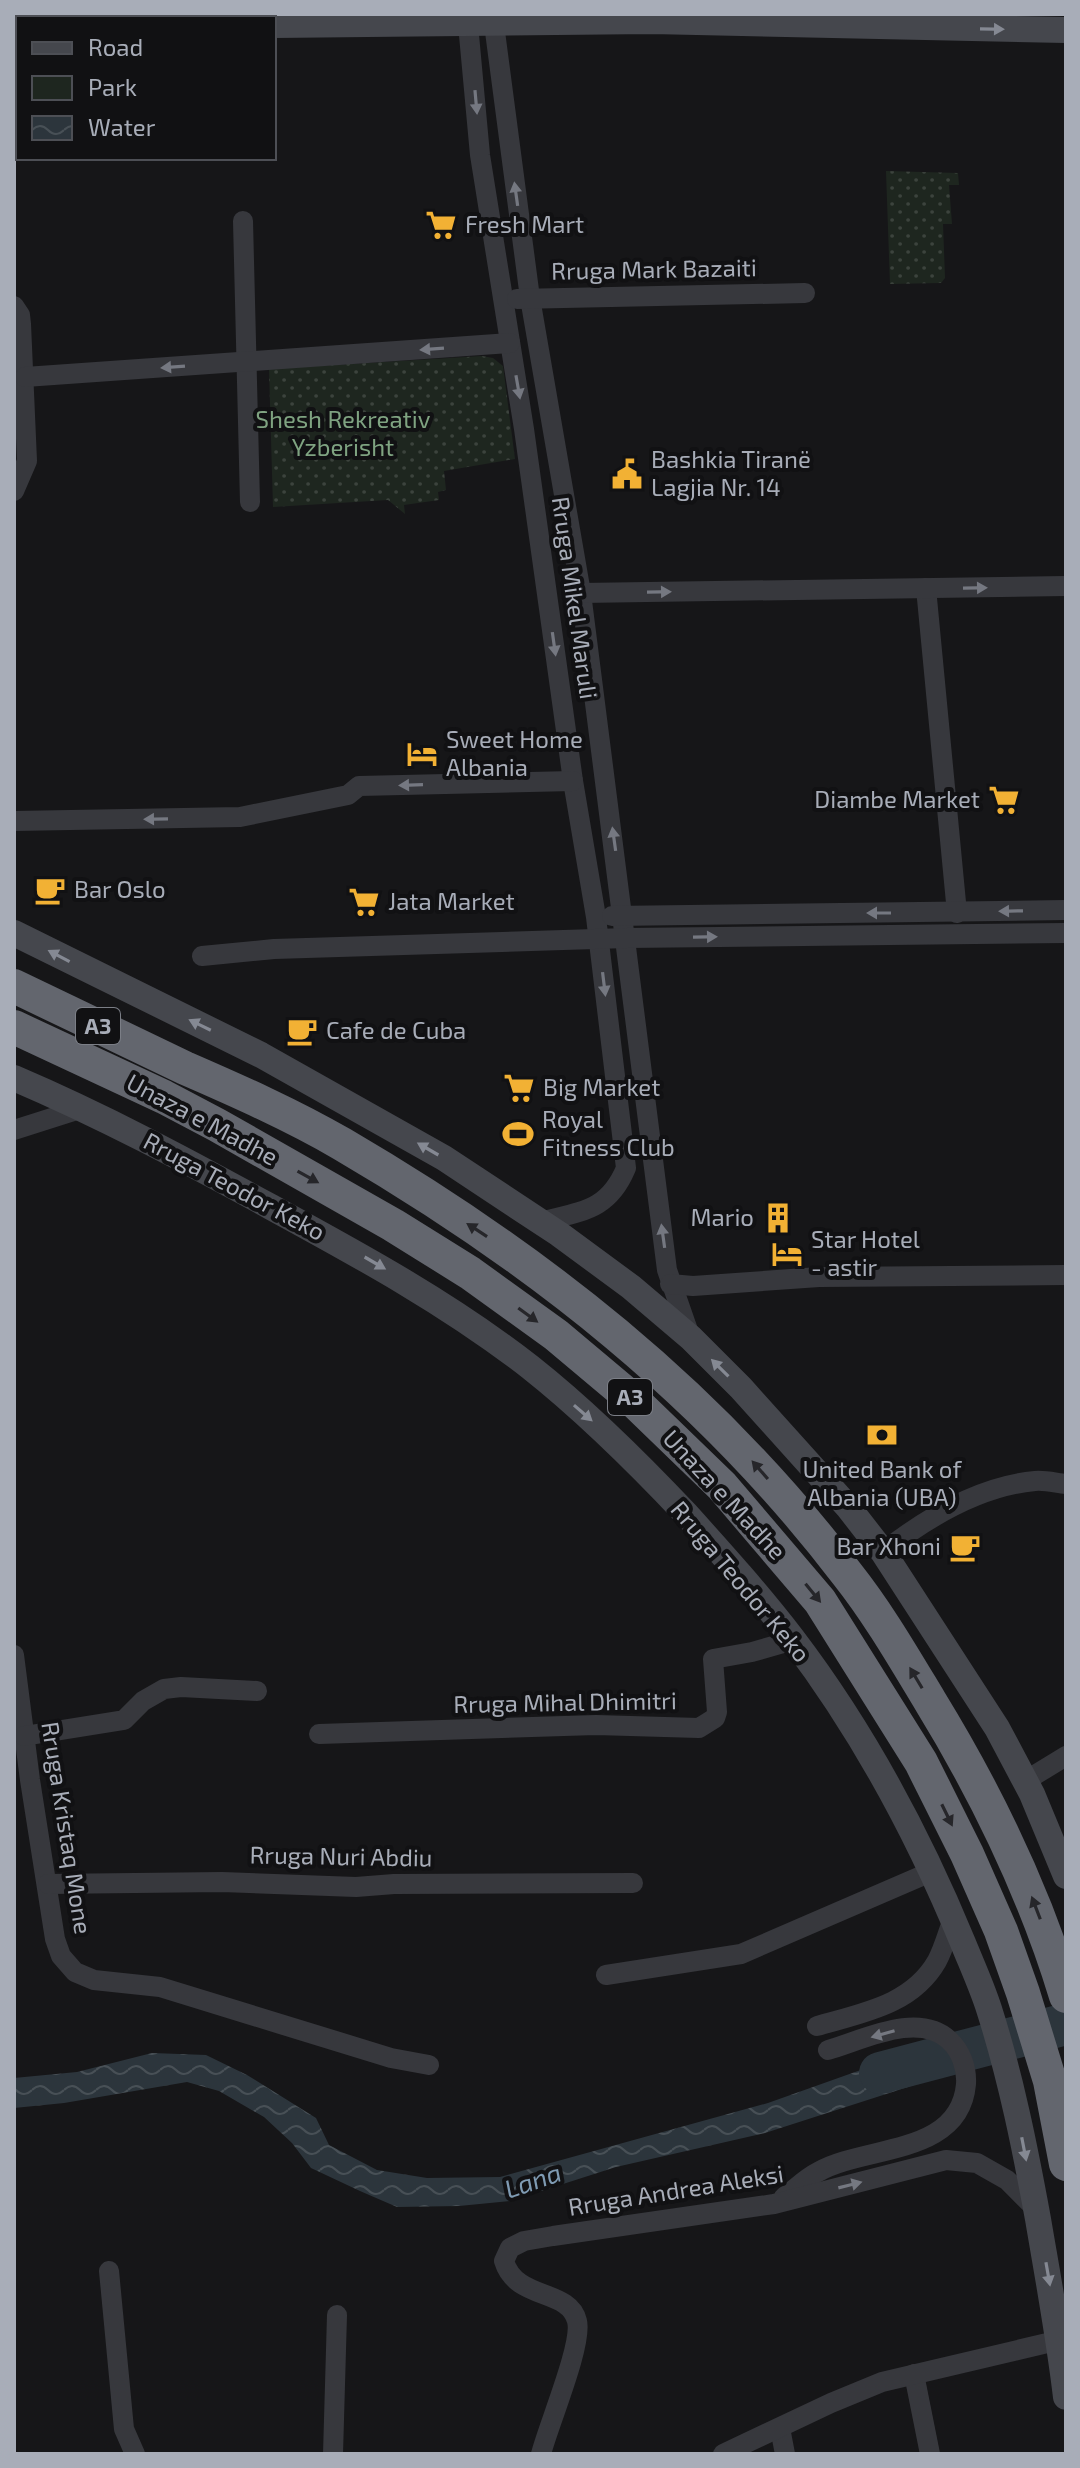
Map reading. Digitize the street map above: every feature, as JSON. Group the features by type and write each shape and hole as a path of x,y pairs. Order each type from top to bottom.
{"highway":[{"path":"14,963 156,1039 182,1066"},
{"name":"Unaza e Madhe","path":"14,986 239,1092 339,1143 531,1265 664,1375 749,1457 849,1576 952,1738 1002,1829 1037,1907 1064,1989"},
{"name":"Unaza e Madhe","path":"14,1027 164,1097 393,1225 470,1273 556,1335 631,1398 722,1486 820,1601 921,1762 1001,1931 1050,2081 1066,2164"},
{"path":"14,1046 126,1097 164,1097"}],"main road":[{"path":"276,25 480,19 1066,30"},
{"path":"14,933 274,1062 444,1158 631,1287 691,1338 741,1388 848,1507 883,1552 997,1728 1025,1781 1066,1876"},
{"name":"Rruga Teodor Keko","path":"14,1078 162,1147 368,1259 440,1302 531,1368 603,1430 744,1577 794,1640 878,1772 933,1871 988,2004 1013,2089 1060,2340 1066,2397"}],"street":[{"name":"Rruga Mikel Maruli","path":"480,19 581,593 670,1284 691,1338"},
{"name":"Rruga Mikel Maruli","path":"480,19 480,155 596,917 626,1168 617,1187 601,1203 540,1222"},
{"path":"243,221 250,502"},
{"name":"Rruga Mark Bazaiti","path":"504,300 805,293"},
{"path":"14,306 20,315 27,461 14,491"},
{"path":"25,377 510,343"},
{"name":"Rruga Mikel Maruli","path":"581,593 1066,586"},
{"path":"926,588 957,913"},
{"path":"14,821 240,817 348,795 359,786 573,781"},
{"path":"596,917 1066,910"},
{"path":"202,956 274,949 627,938 1066,933"},
{"path":"14,1130 83,1108"},
{"path":"670,1284 693,1286 819,1277 1066,1275"},
{"path":"883,1552 930,1519 977,1497 1011,1485 1038,1481 1066,1484"},
{"name":"Rruga Mihal Dhimitri","path":"319,1734 596,1725 699,1728 710,1722 717,1712 713,1659 794,1640"},
{"name":"Rruga Kristaq Mone","path":"14,1655 55,1939 61,1956 75,1972 94,1980 160,1987 391,2058 429,2065"},
{"path":"24,1736 124,1720 143,1701 164,1689 257,1691"},
{"path":"1025,1781 1059,1761"},
{"path":"606,1975 741,1954 933,1871"},
{"name":"Rruga Nuri Abdiu","path":"48,1884 222,1882 356,1887 394,1884 633,1883"},
{"path":"817,2026 874,2010 907,1995 937,1961 953,1919"},
{"path":"774,2204 819,2171 921,2140 939,2131 961,2106 966,2076 963,2062 955,2045 939,2031 911,2027 828,2050"},
{"name":"Rruga Andrea Aleksi","path":"541,2454 570,2361 578,2331 577,2321 572,2310 560,2301 531,2291 512,2279 504,2261 510,2248 539,2239 774,2204 946,2160 977,2163 1007,2180 1036,2209"},
{"path":"109,2271 124,2429 135,2454"},
{"path":"333,2454 337,2315"},
{"path":"723,2454 882,2382 1060,2340"},
{"path":"914,2374 930,2454"},
{"path":"780,2428 785,2454"}],"green space":[{"path":"886,171 958,173 959,185 949,185 952,224 943,224 945,278 941,283 890,284"},
{"name":"Shesh Rekreativ Yzberisht","path":"482,356 493,358 503,366 515,459 444,471 446,490 438,492 439,500 404,505 405,514 388,500 273,507 269,369"}],"water":[{"path":"931,2045 939,2077 765,2133 616,2167 510,2201 459,2206 397,2207 360,2191 311,2168 292,2143 264,2117 219,2091 187,2082 64,2103 14,2108 14,2078 77,2072 152,2053 206,2055 247,2075 316,2118 329,2145 377,2170 427,2178 500,2177 768,2103"}],"waterway":[{"name":"Lana","path":"880,2073 1066,2024"}],"place":[{"name":"Fresh Mart","path":"441,225"},
{"name":"Bashkia Tiranë Lagjia Nr. 14","path":"627,474"},
{"name":"Sweet Home Albania","path":"422,754"},
{"name":"Diambe Market","path":"1004,800"},
{"name":"Bar Oslo","path":"50,890"},
{"name":"Jata Market","path":"364,902"},
{"name":"Cafe de Cuba","path":"302,1031"},
{"name":"Big Market","path":"519,1088"},
{"name":"Royal Fitness Club","path":"518,1134"},
{"name":"Mario","path":"778,1218"},
{"name":"Star Hotel - astir","path":"787,1254"},
{"name":"United Bank of Albania (UBA)","path":"882,1435"},
{"name":"Bar Xhoni","path":"965,1547"}]}
